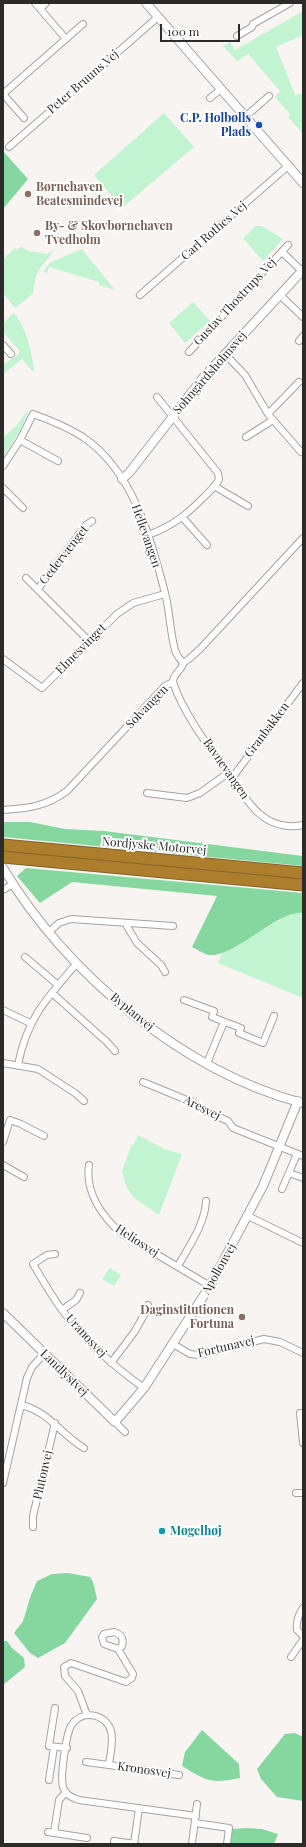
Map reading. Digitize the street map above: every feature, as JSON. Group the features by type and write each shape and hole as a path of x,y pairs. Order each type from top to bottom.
{"highway":[{"name":"Nordjyske Motorvej","path":"3,845 303,873"},
{"name":"Nordjyske Motorvej","path":"3,857 303,885"}],"street":[{"path":"35,3 66,39"},
{"path":"40,9 46,3"},
{"path":"146,3 303,183"},
{"path":"237,36 290,3"},
{"name":"Peter Bruuns Vej","path":"9,147 158,16"},
{"path":"24,118 3,94 83,24"},
{"path":"210,98 221,89"},
{"path":"246,117 269,96"},
{"name":"Carl Rothes Vej","path":"140,295 288,166"},
{"name":"Gustav Thostrups Vej","path":"189,352 288,245"},
{"name":"Gustav Thostrups Vej","path":"282,252 303,271"},
{"name":"Sohngårdsholmsvej","path":"122,479 129,473 202,379 303,271"},
{"path":"280,295 303,316"},
{"path":"3,345 11,354"},
{"path":"225,354 245,375 268,414 301,452"},
{"path":"268,414 299,382"},
{"path":"148,534 168,527 183,518 219,479 218,473 171,417 157,397"},
{"name":"Hellevangen","path":"3,466 20,440 33,414 67,428 84,438 106,459 122,479 140,511 165,594 175,651 183,663"},
{"path":"246,437 273,420"},
{"path":"20,440 58,462"},
{"path":"214,486 248,506"},
{"path":"3,488 23,508"},
{"path":"183,518 207,546"},
{"name":"Cedervænget","path":"38,589 86,525 92,521"},
{"name":"Solvangen","path":"3,810 38,806 50,802 67,792 165,686 173,682 174,676 182,667 183,663 189,660 201,648 303,538"},
{"path":"26,578 89,641"},
{"name":"Elmesvinget","path":"3,659 42,688 89,641 125,608 144,599 165,594"},
{"name":"Bavnevangen","path":"173,682 194,724 251,806 266,819 283,825 303,826"},
{"name":"Granbakken","path":"147,793 187,798 200,793 230,775 303,683"},
{"name":"Byplanvej","path":"3,868 48,932 77,963 108,992 145,1023 175,1045 207,1064 266,1091 300,1102"},
{"path":"3,890 11,881"},
{"path":"48,932 60,923 71,919 173,926"},
{"path":"125,923 137,943 161,965 165,972"},
{"path":"25,957 58,985"},
{"path":"18,1065 24,1038 30,1023 40,1006 77,963"},
{"path":"52,992 115,1051"},
{"path":"184,1000 214,1011 212,1016 240,1028 239,1033 264,1043 274,1016"},
{"path":"3,1010 30,1023"},
{"path":"207,1064 224,1022"},
{"path":"3,1063 31,1067 44,1072 75,1092 84,1101"},
{"name":"Aresvej","path":"143,1082 194,1103 201,1109 228,1121 233,1128 300,1155"},
{"name":"Apollonvej","path":"115,1422 144,1388 210,1286 248,1216 300,1102"},
{"path":"4,1138 10,1120 44,1136"},
{"path":"282,1189 289,1173 300,1155"},
{"path":"3,1165 24,1177"},
{"name":"Heliosvej","path":"90,1165 88,1174 91,1189 100,1210 106,1218 121,1233 210,1286"},
{"path":"289,1173 303,1178"},
{"path":"178,1266 206,1211 206,1201"},
{"path":"248,1216 303,1243"},
{"name":"Uranosvej","path":"55,1254 47,1255 33,1264 62,1310 94,1347 144,1388"},
{"name":"Uranosvej","path":"62,1310 76,1300 80,1293"},
{"name":"Uranosvej","path":"111,1362 135,1330 148,1305"},
{"name":"Landlystvej","path":"3,1313 125,1432"},
{"name":"Fortunavej","path":"173,1344 190,1354 199,1355 264,1338 280,1342 303,1353"},
{"path":"3,1483 6,1452 21,1405 29,1371 44,1354"},
{"path":"21,1405 39,1411 74,1442 84,1448"},
{"path":"303,1413 300,1413 303,1443"},
{"name":"Plutonvej","path":"33,1528 33,1516 54,1423"},
{"path":"303,1608 299,1614 296,1625 297,1630 303,1636"},
{"path":"291,1657 303,1640"},
{"path":"118,1649 133,1674 132,1678 126,1682 71,1663 64,1667 65,1676 78,1691 86,1715 79,1718 71,1726 62,1777 63,1786 66,1792 71,1797 79,1800 139,1808 229,1828 227,1844"},
{"path":"55,1708 49,1746 66,1748"},
{"name":"Kronosvej","path":"86,1715 92,1714 101,1718 111,1729 112,1736 109,1765"},
{"path":"49,1780 54,1747"},
{"name":"Kronosvej","path":"86,1762 179,1775"},
{"path":"66,1792 59,1800 51,1832 87,1838"},
{"path":"192,1844 197,1804"},
{"path":"114,1841 135,1844 139,1808"}],"green space":[{"path":"303,11 303,35 276,47 295,95 303,93 303,134 288,117 290,114 275,97 280,91 248,54 237,61 223,46 230,42 235,50"},
{"path":"164,113 194,147 122,208 94,175"},
{"path":"3,151 28,179 3,209"},
{"path":"256,226 262,226 283,239 263,261 243,238"},
{"path":"21,247 29,251 47,254 53,250 50,257 37,274 33,294 15,308 3,293 3,259 15,248 17,250"},
{"path":"82,249 115,290 99,285 99,282 49,267 47,273 43,272 51,262"},
{"path":"193,302 210,321 185,343 169,323"},
{"path":"14,313 22,326 30,347 34,369 33,372 22,359 3,374 3,365 19,354 19,350 3,332 3,323"},
{"path":"27,411 21,429 3,458 3,437 17,425"},
{"path":"3,822 30,822 65,829 104,831 303,856 303,866 3,837"},
{"path":"26,868 303,893 303,913 293,914 282,918 231,949 219,954 209,955 192,947 217,896 72,882 40,903 17,876"},
{"path":"299,912 303,913 303,998 218,963 222,953 288,915"},
{"path":"138,1135 164,1149 182,1154 159,1215 133,1197 126,1186 122,1171 131,1146 134,1144"},
{"path":"110,1268 121,1275 114,1286 102,1279"},
{"path":"68,1573 90,1577 93,1582 97,1599 65,1643 38,1658 30,1653 14,1633 23,1621 37,1581 52,1574"},
{"path":"3,1641 7,1641 12,1648 24,1658 25,1667 3,1685"},
{"path":"202,1730 239,1764 240,1778 222,1781 209,1780 182,1766 185,1752"},
{"path":"295,1733 303,1737 303,1801 277,1797 261,1779 257,1769 285,1734"},
{"path":"232,1829 262,1829 278,1834 274,1844 230,1844"}],"place":[{"name":"C.P. Holbølls Plads","path":"259,125"},
{"name":"Børnehaven Beatesmindevej","path":"28,194"},
{"name":"By- & Skovbørnehaven Tvedholm","path":"37,233"},
{"name":"Daginstitutionen Fortuna","path":"242,1317"},
{"name":"Møgelhøj","path":"162,1531"}]}
